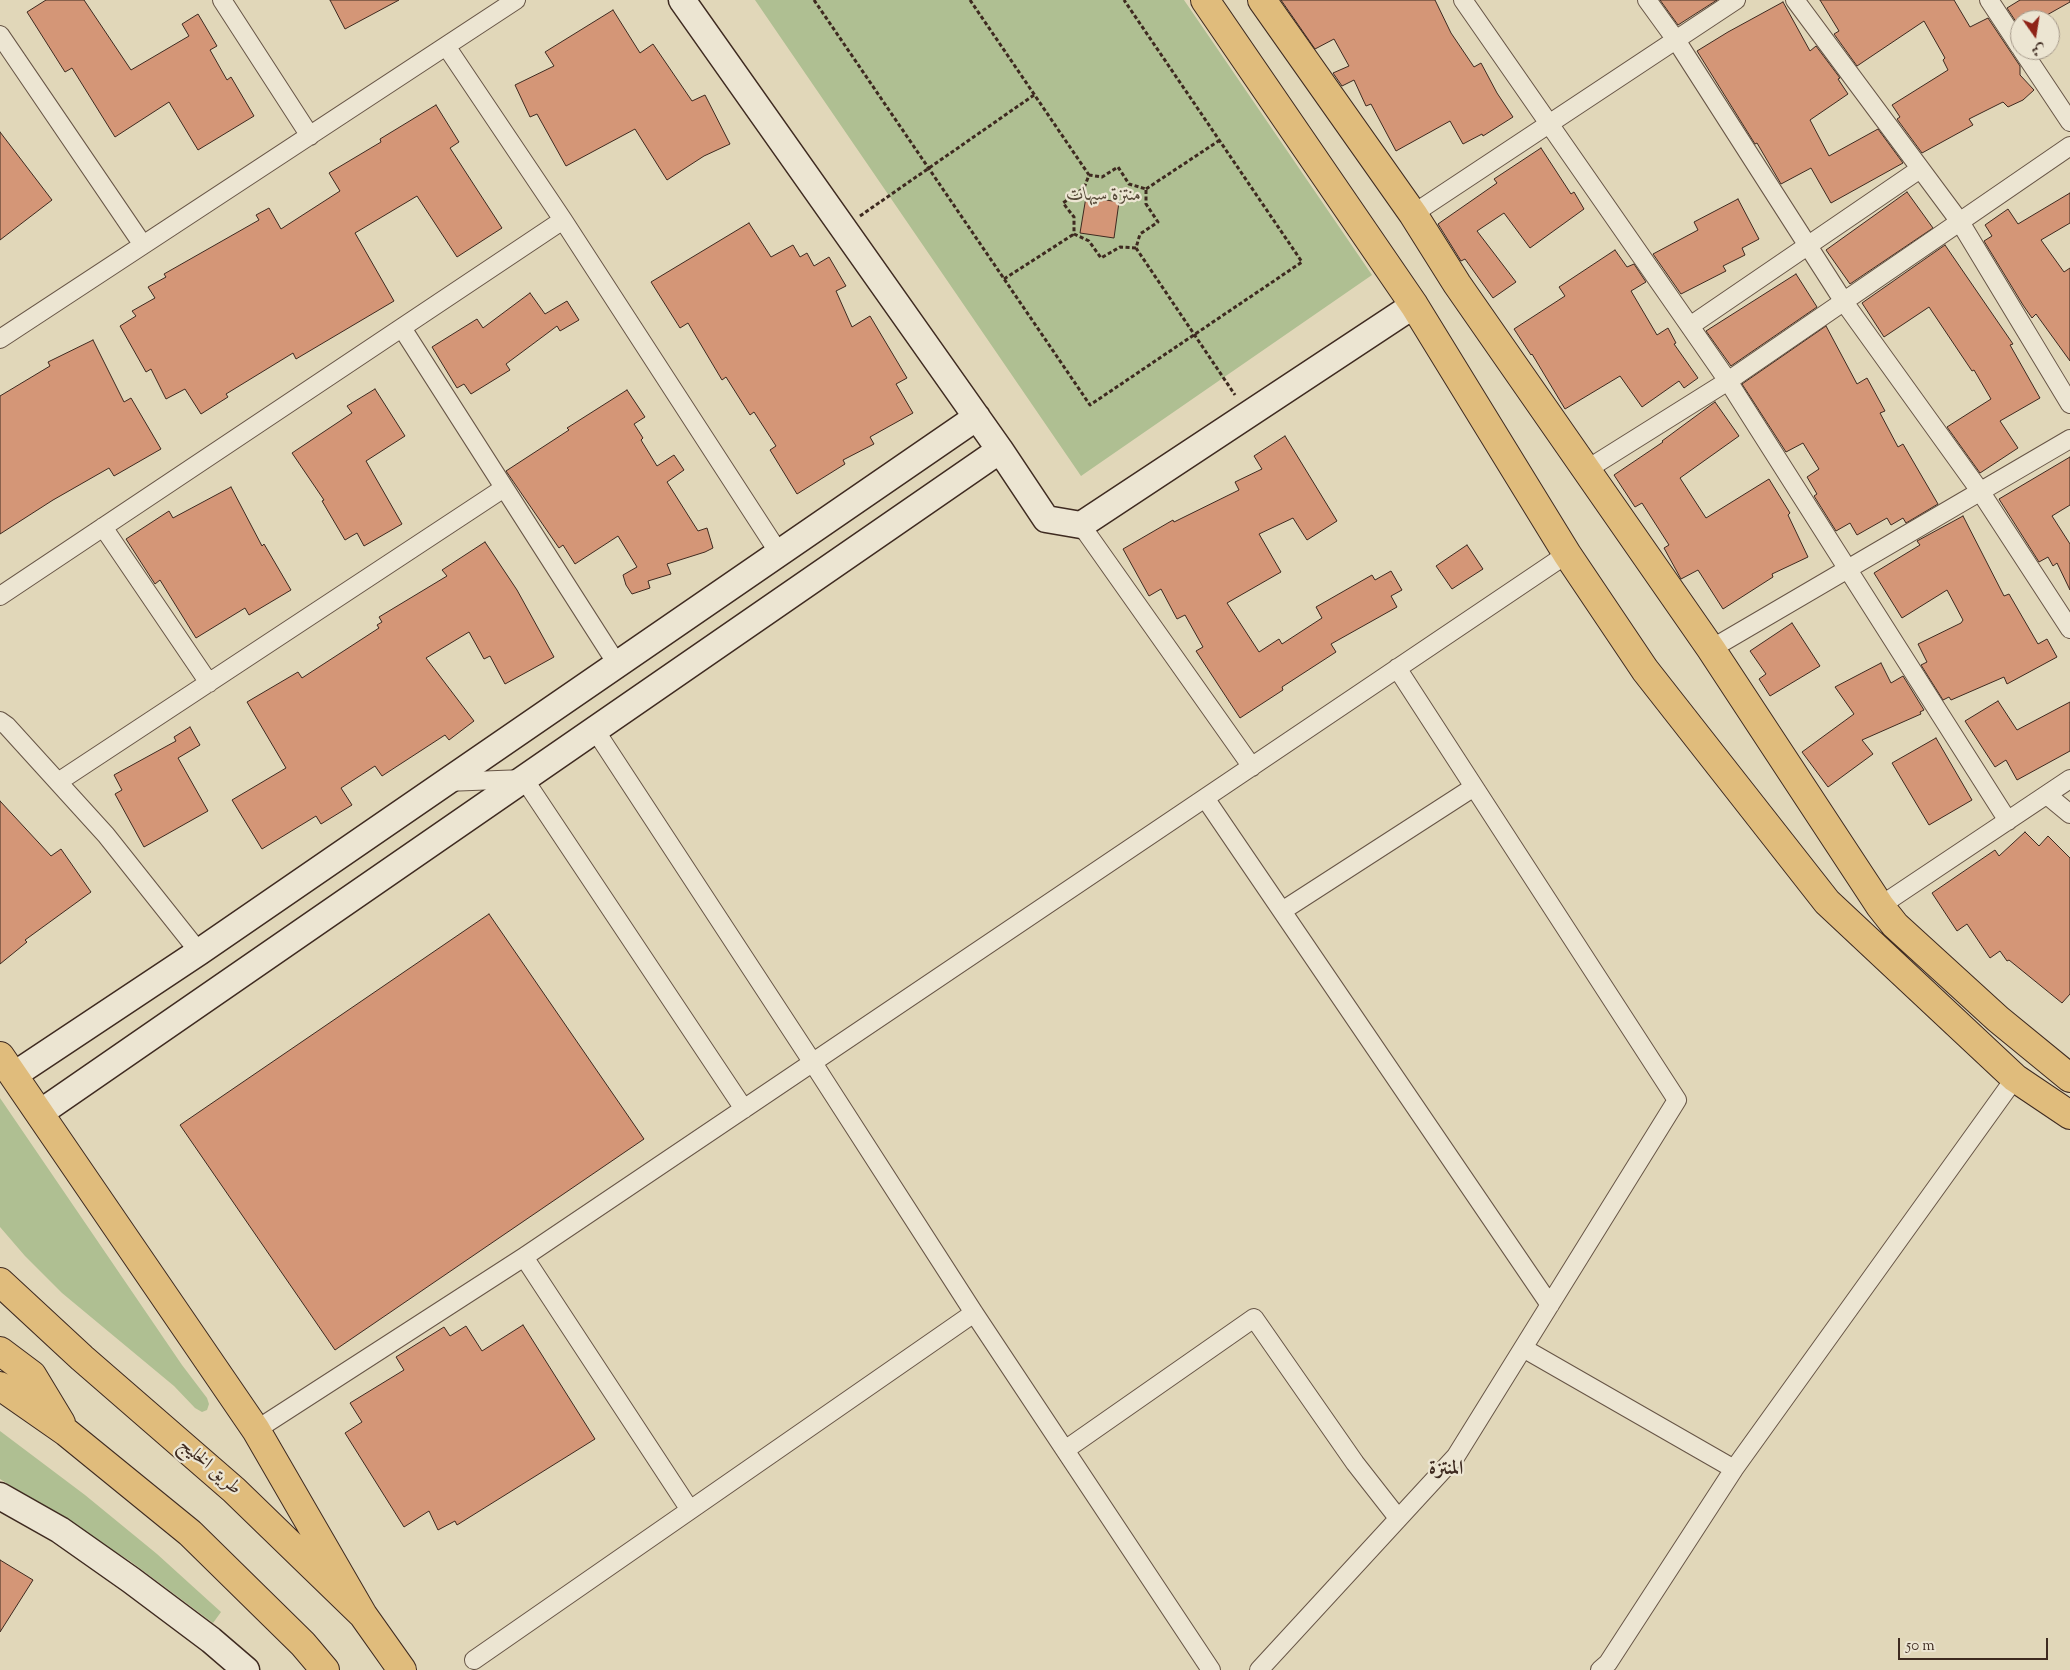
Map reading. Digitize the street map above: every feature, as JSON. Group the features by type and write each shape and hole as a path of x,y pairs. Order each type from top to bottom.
{"main road":[{"path":"1205,0 1414,305 1566,554 1644,670 1827,902 2015,1078 2070,1115"},
{"path":"1262,0 1414,214 1457,284 1711,649 1880,906 1895,925 1998,1019 2070,1078"},
{"path":"7,1066 256,1430 363,1615"},
{"name":"طريق الخليج","path":"0,1282 112,1384 234,1490 363,1615 402,1670"},
{"path":"0,1302 56,1349 112,1384"},
{"path":"0,1351 32,1375 66,1432"},
{"path":"0,1386 66,1432 190,1533 303,1644 325,1670"}],"street":[{"path":"222,0 310,136"},
{"path":"1,336 516,0"},
{"path":"682,0 977,417 1046,519 1081,525 1414,305"},
{"path":"1463,0 1728,381 2008,821"},
{"path":"1647,0 1676,40 1844,302 1980,491 2070,628"},
{"path":"1414,214 1736,0"},
{"path":"1796,0 1960,222 2070,404"},
{"path":"1989,0 2010,31"},
{"path":"0,35 143,245"},
{"path":"446,46 564,220 779,553"},
{"path":"2029,60 2070,122"},
{"path":"1586,470 1728,381 2070,146"},
{"path":"1690,326 1809,247 1920,168"},
{"path":"0,596 564,220"},
{"path":"402,328 617,664"},
{"path":"7,1066 199,952 977,417"},
{"path":"1711,649 2070,439"},
{"path":"40,1114 1000,450"},
{"path":"58,782 504,488"},
{"path":"1081,525 1252,767"},
{"path":"103,527 209,683"},
{"path":"256,1430 524,1257 1566,554"},
{"path":"1259,1670 1456,1456 1677,1100 1397,668"},
{"path":"0,721 8,726 106,835 199,952"},
{"path":"596,730 974,1313 1211,1670"},
{"path":"445,782 524,779"},
{"path":"524,779 744,1109"},
{"path":"1880,906 2070,779"},
{"path":"1282,911 1474,787"},
{"path":"2047,795 2070,814"},
{"path":"1205,798 1550,1305"},
{"path":"1600,1670 1608,1663 1734,1469 2015,1078"},
{"path":"524,1257 690,1510"},
{"path":"474,1660 974,1313"},
{"path":"1064,1450 1254,1318 1355,1463 1398,1518"},
{"path":"1523,1348 1734,1469"},
{"path":"0,1496 60,1530 131,1580 211,1640 246,1670"}],"path":[{"path":"814,0 1090,405 1302,262 1124,0"},
{"path":"970,0 1088,175 1102,177 1118,167 1129,184 1146,189 1220,140"},
{"path":"843,228 1034,95"},
{"path":"1074,234 1074,217 1063,203 1084,188 1088,175"},
{"path":"1146,189 1146,204 1158,222 1140,234 1136,248 1248,414"},
{"path":"1004,279 1074,234"},
{"path":"1074,234 1089,240 1101,258 1120,247 1136,248"}],"green space":[{"name":"منتزة سيهات","path":"755,0 1184,0 1372,275 1081,476"},
{"path":"0,1098 182,1365 207,1398 209,1404 207,1410 202,1412 195,1408 174,1386 62,1293 25,1256 0,1227"},
{"path":"0,1431 85,1495 157,1554 221,1612 213,1623 130,1561 0,1479"}],"building":[{"path":"46,0 84,0 131,70 189,36 182,24 198,14 217,46 210,50 227,80 231,77 254,116 198,150 169,102 115,137 72,68 65,72 27,12"},
{"path":"330,0 399,0 345,29"},
{"path":"1281,0 1435,0 1451,33 1474,67 1481,63 1497,93 1513,117 1483,136 1482,134 1463,144 1450,121 1396,151 1371,104 1366,106 1354,80 1342,86 1333,73 1349,66 1334,39 1315,49"},
{"path":"1660,0 1717,0 1678,25"},
{"path":"1820,0 1954,0 1970,27 1988,18 2010,51 2010,60 2016,60 2020,66 2020,75 2034,90 2023,100 2008,107 2003,102 1969,119 1973,125 1922,153 1897,119 1900,117 1892,105 1948,70 1943,60 1945,58 1924,21 1857,66 1834,34 1839,31"},
{"path":"2020,0 2070,0 2070,2 2056,10 2010,10 2010,13 2007,8"},
{"path":"1783,2 1810,51 1816,46 1840,78 1838,79 1848,94 1810,120 1829,156 1878,129 1903,163 1831,203 1811,168 1781,184 1757,143 1755,144 1697,51"},
{"path":"613,10 640,53 653,44 692,101 705,95 730,144 704,156 667,180 635,129 566,166 537,114 530,117 515,85 554,66 545,52"},
{"path":"436,105 459,142 450,148 502,228 457,257 417,196 355,233 394,301 296,359 293,353 226,394 228,397 201,414 185,389 166,399 151,369 146,372 120,326 136,316 132,311 155,298 148,287 166,277 164,274 259,220 256,215 269,208 281,229 340,191 329,173 381,142 380,139"},
{"path":"0,132 52,200 0,240"},
{"path":"1541,148 1571,194 1574,192 1584,209 1530,248 1504,213 1477,231 1516,282 1493,298 1465,259 1461,261 1438,224 1497,183 1494,179"},
{"path":"1907,192 1933,228 1850,284 1826,250"},
{"path":"2070,193 2070,223 2041,240 2064,272 2070,268 2070,361 2036,314 2032,318 1984,241 1992,236 1985,225 2008,209 2018,224"},
{"path":"1086,197 1119,202 1114,238 1080,233"},
{"path":"1738,199 1759,239 1742,248 1745,255 1723,266 1726,271 1681,294 1653,254 1698,230 1694,222"},
{"path":"749,223 771,257 793,245 800,257 807,253 814,266 829,257 846,286 836,291 852,327 870,316 907,378 896,384 913,413 870,437 874,444 843,460 845,464 797,494 770,450 776,446 754,412 750,415 726,377 722,380 688,323 680,328 651,282"},
{"path":"1945,245 2013,344 2010,345 2040,398 2000,421 2018,448 1980,473 1947,427 1991,399 1974,370 1972,371 1929,307 1884,337 1862,303"},
{"path":"1615,250 1627,267 1634,264 1646,282 1631,291 1657,335 1668,328 1676,343 1674,344 1698,378 1684,388 1679,381 1642,407 1620,376 1565,409 1532,354 1514,329 1565,296 1559,287"},
{"path":"1796,274 1817,307 1731,366 1706,331"},
{"path":"530,293 545,314 567,301 579,320 560,331 557,326 506,364 510,370 471,394 464,384 457,388 432,347 477,319 483,328"},
{"path":"1826,326 1857,384 1867,378 1885,411 1880,413 1898,447 1903,444 1938,504 1906,523 1903,518 1891,525 1887,518 1857,535 1850,523 1836,531 1814,496 1817,494 1807,477 1819,469 1803,443 1786,452 1742,384"},
{"path":"93,340 124,402 131,398 161,449 114,476 109,468 53,500 0,534 0,396 50,366 48,362"},
{"path":"375,389 405,436 366,461 402,524 364,546 357,533 345,540 322,501 324,500 292,453 352,413 347,406"},
{"path":"627,390 645,417 634,424 643,438 641,440 657,466 674,455 684,470 667,482 698,531 707,528 713,548 667,564 671,574 648,581 650,588 632,594 626,585 623,575 637,567 618,536 575,564 563,545 559,548 506,471 569,430 567,428"},
{"path":"1715,402 1739,436 1680,478 1706,518 1769,479 1790,513 1788,515 1808,557 1772,574 1773,577 1723,609 1698,570 1681,579 1664,548 1669,545 1642,503 1635,507 1614,475 1663,442"},
{"path":"1285,436 1337,521 1307,540 1293,518 1259,534 1281,572 1227,603 1259,652 1279,639 1282,644 1322,618 1316,607 1372,575 1375,580 1391,571 1402,590 1391,596 1397,607 1331,644 1336,652 1282,687 1283,690 1240,718 1196,651 1203,647 1185,615 1177,619 1161,589 1149,596 1123,549 1173,520 1174,522 1239,490 1235,482 1262,469 1254,456"},
{"path":"2070,457 2070,505 2052,516 2070,544 2070,590 2057,563 2053,566 2048,557 2039,562 1999,499"},
{"path":"231,487 262,546 264,544 291,590 249,615 245,608 196,638 160,580 155,584 126,539 169,511 173,518"},
{"path":"1963,516 2004,596 2009,594 2038,644 2047,639 2057,657 2007,684 2004,677 1951,700 1949,697 1943,700 1921,665 1927,662 1918,644 1961,623 1963,620 1947,590 1902,618 1874,573 1920,545 1917,541"},
{"path":"485,542 517,590 554,657 505,684 490,656 484,659 469,632 426,658 474,721 449,740 445,735 382,776 375,766 341,788 352,805 321,824 316,816 262,849 232,800 286,768 247,702 298,672 302,678 379,628 377,625 382,622 379,617 447,576 442,570"},
{"path":"1467,545 1483,569 1452,589 1436,566"},
{"path":"1792,623 1820,666 1770,696 1759,679 1766,674 1750,651"},
{"path":"1881,663 1891,683 1903,676 1924,710 1920,712 1921,714 1862,740 1873,754 1828,787 1802,752 1854,714 1835,687"},
{"path":"1998,701 2017,730 2070,702 2070,751 2017,780 2006,760 1995,767 1965,721"},
{"path":"190,727 200,745 178,758 208,811 144,847 115,794 122,790 114,775 176,741 174,737"},
{"path":"1936,738 1972,800 1929,825 1892,763"},
{"path":"0,801 51,856 61,849 91,892 25,940 27,942 0,964"},
{"path":"2025,832 2039,846 2048,836 2070,858 2070,994 2062,1003 2009,960 2007,961 2000,951 1990,958 1967,924 1957,931 1932,893 1995,850 1999,856"},
{"path":"489,914 644,1139 335,1350 180,1125"},
{"path":"523,1325 595,1439 457,1525 455,1521 438,1530 429,1511 404,1527 345,1433 362,1422 350,1403 404,1370 396,1357 444,1327 450,1336 466,1326 482,1351"},
{"path":"0,1560 33,1580 0,1632"}],"district":[{"name":"المنتزة","path":"1446,1471"}]}
